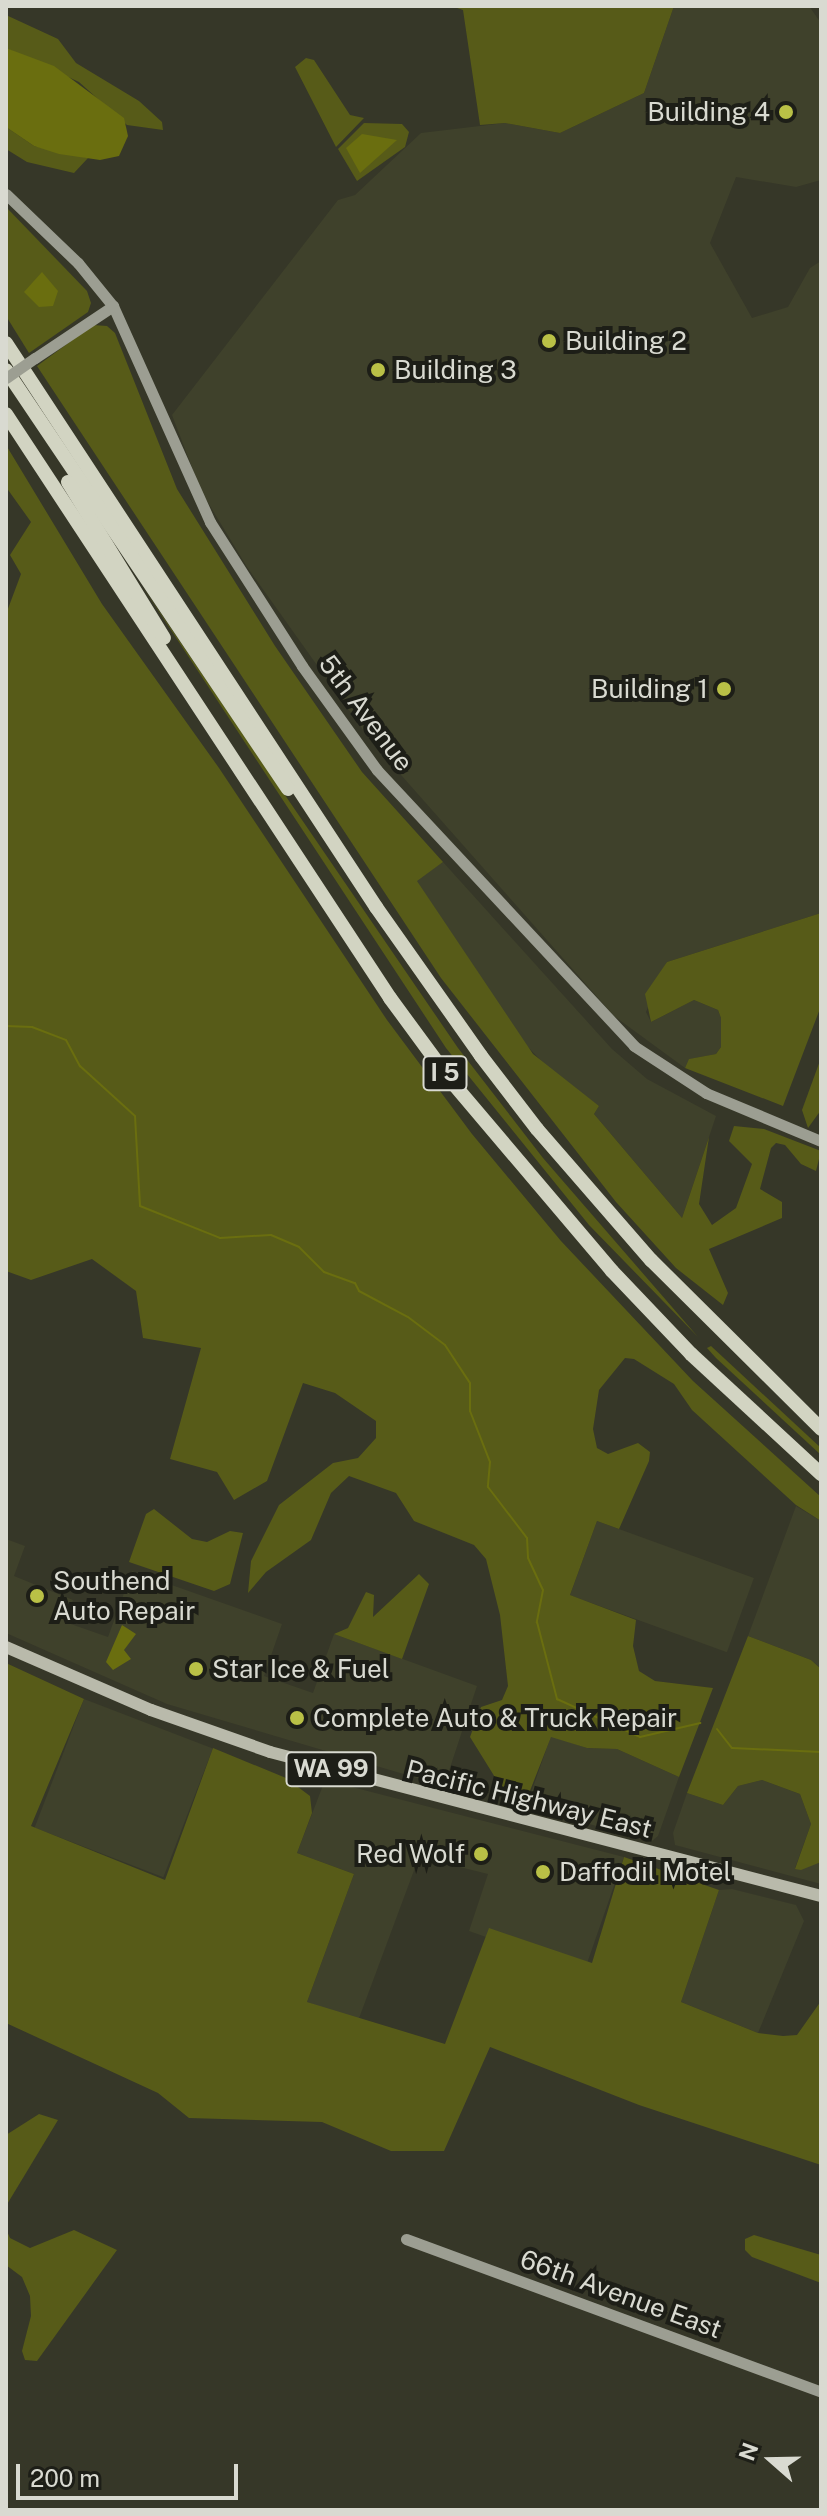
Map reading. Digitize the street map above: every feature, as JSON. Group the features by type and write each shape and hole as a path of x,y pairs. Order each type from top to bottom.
{"highway":[{"path":"6,336 27,375"},
{"name":"I 5","path":"6,343 376,907 473,1045 586,1188 716,1329 821,1429"},
{"name":"I 5","path":"6,370 244,726 365,901 376,907"},
{"name":"I 5","path":"6,385 234,751 239,770"},
{"name":"I 5","path":"6,414 390,998 522,1170 687,1349 821,1474"}],"main road":[{"name":"Pacific Highway East","path":"6,1647 151,1710 270,1752 821,1896"}],"street":[{"name":"5th Avenue","path":"6,194 78,263 113,306 210,522 302,666 377,770 634,1046 706,1093 821,1141"},
{"path":"6,378 113,306"},
{"name":"66th Avenue East","path":"406,2239 821,2392"}],"shaded area":[{"path":"674,6 809,6 821,23 821,180 796,187 736,177 710,243 752,318 788,307 810,268 821,261 821,913 667,962 646,1012 651,1022 694,1000 718,1010 721,1018 721,1047 716,1054 690,1059 685,1068 614,1016 371,741 247,567 201,491 172,415 338,200 355,195 421,133 505,123 560,133 644,93"},
{"path":"6,48 54,66 124,118 128,136 119,156 100,160 59,154 34,146 6,127"},
{"path":"362,134 397,140 360,173 346,148"},
{"path":"42,272 58,291 53,306 39,307 24,292"},
{"path":"443,862 612,1049 647,1079 716,1116 682,1218 594,1114 599,1106 558,1078 522,1041 416,880"},
{"path":"796,1506 821,1521 821,1669 811,1660 748,1636"},
{"path":"597,1521 754,1578 727,1652 570,1595"},
{"path":"6,1539 25,1546 14,1576 73,1600 65,1622 108,1637 132,1571 282,1624 264,1676 313,1693 334,1634 477,1686 444,1786 167,1704 6,1633"},
{"path":"122,1625 136,1634 124,1650 131,1659 113,1670 106,1662"},
{"path":"84,1699 213,1748 163,1877 35,1828"},
{"path":"551,1736 587,1748 617,1749 679,1777 658,1836 652,1841 526,1807"},
{"path":"325,1780 624,1857 584,1972 469,1931 488,1874 419,1857 358,2021 307,2002 354,1874 297,1853"},
{"path":"762,1780 800,1794 811,1824 795,1868 821,1862 821,1884 675,1845 673,1833 687,1793 723,1805 738,1786"},
{"path":"732,1889 796,1905 804,1921 758,2033 681,2002 719,1890"}],"green space":[{"path":"451,6 674,6 644,93 560,133 505,123 480,125 463,10"},
{"path":"6,15 58,39 76,63 139,101 162,122 163,130 127,125 79,82 6,48"},
{"path":"306,58 314,60 350,115 364,118 336,147 295,67"},
{"path":"364,123 402,124 409,132 405,147 357,181 338,149"},
{"path":"6,127 34,146 88,158 74,173 27,162 6,149"},
{"path":"6,207 87,291 91,303 88,312 29,353 6,316"},
{"path":"93,325 107,326 115,333 177,489 275,646 362,772 443,862 417,881 533,1054 599,1106 594,1114 682,1218 709,1137 699,1204 712,1225 736,1208 752,1164 729,1141 734,1126 764,1129 821,1151 816,1171 801,1164 785,1145 776,1143 771,1148 760,1189 782,1202 782,1218 709,1249 728,1293 723,1305 676,1268 616,1202 441,978 37,366"},
{"path":"6,445 102,604 219,768 387,1020 472,1134 561,1241 693,1381 821,1497 821,1521 796,1505 692,1410 674,1384 634,1359 625,1358 599,1390 593,1429 597,1448 608,1454 638,1443 650,1452 649,1461 619,1529 597,1521 570,1595 636,1620 633,1646 639,1671 655,1681 713,1688 679,1777 617,1749 587,1748 551,1737 526,1801 506,1795 470,1737 481,1707 502,1700 508,1686 500,1615 486,1559 474,1545 414,1521 396,1493 349,1476 331,1493 311,1540 266,1572 248,1593 251,1561 279,1505 333,1463 358,1458 376,1438 376,1421 335,1393 303,1383 267,1481 234,1500 217,1472 170,1459 201,1348 143,1338 136,1291 92,1259 31,1280 6,1271 6,614 21,574 10,555 31,522 6,487"},
{"path":"142,586 458,1048 543,1158 698,1337 589,1225 446,1048"},
{"path":"821,913 821,1006 783,1106 685,1068 689,1059 716,1054 721,1047 721,1018 718,1010 694,1000 651,1022 645,994 667,962"},
{"path":"821,1058 821,1110 808,1128 802,1110"},
{"path":"711,1346 821,1448 821,1455 716,1358 707,1348"},
{"path":"154,1509 192,1539 207,1542 230,1531 243,1533 230,1584 214,1591 129,1562 146,1514"},
{"path":"419,1574 429,1584 402,1659 334,1634 348,1628 366,1592 374,1595 373,1617"},
{"path":"748,1636 811,1660 821,1669 821,1862 801,1870 795,1869 811,1824 800,1794 762,1780 738,1786 723,1805 687,1793"},
{"path":"6,1663 84,1699 31,1826 165,1880 213,1748 286,1778 310,1796 312,1813 297,1853 354,1874 307,2002 445,2044 489,1928 592,1963 624,1857 719,1890 681,2002 758,2033 783,2036 797,2035 821,2001 821,2165 639,2105 490,2047 444,2151 391,2151 322,2122 189,2118 158,2093 6,2023"},
{"path":"39,2114 58,2120 6,2206 6,2135"},
{"path":"6,2229 10,2238 30,2248 74,2230 117,2250 37,2361 25,2360 22,2351 31,2316 30,2296 22,2277 6,2265"},
{"path":"754,2235 821,2255 821,2283 752,2257 745,2250 745,2239"}],"waterway":[{"path":"6,1026 32,1027 66,1040 80,1066 135,1116 140,1206 220,1238 271,1235 299,1247 324,1272 355,1283 359,1291 408,1317 445,1345 470,1383 470,1411 490,1462 488,1487 527,1538 528,1558 543,1590 537,1622 557,1699 640,1737 700,1723"},
{"path":"717,1729 732,1748 821,1752"}],"place":[{"name":"Building 4","path":"786,112"},
{"name":"Building 2","path":"549,341"},
{"name":"Building 3","path":"378,370"},
{"name":"Building 1","path":"724,689"},
{"name":"Southend Auto Repair","path":"37,1596"},
{"name":"Star Ice & Fuel","path":"196,1669"},
{"name":"Complete Auto & Truck Repair","path":"297,1718"},
{"name":"Red Wolf","path":"481,1854"},
{"name":"Daffodil Motel","path":"543,1872"}]}
